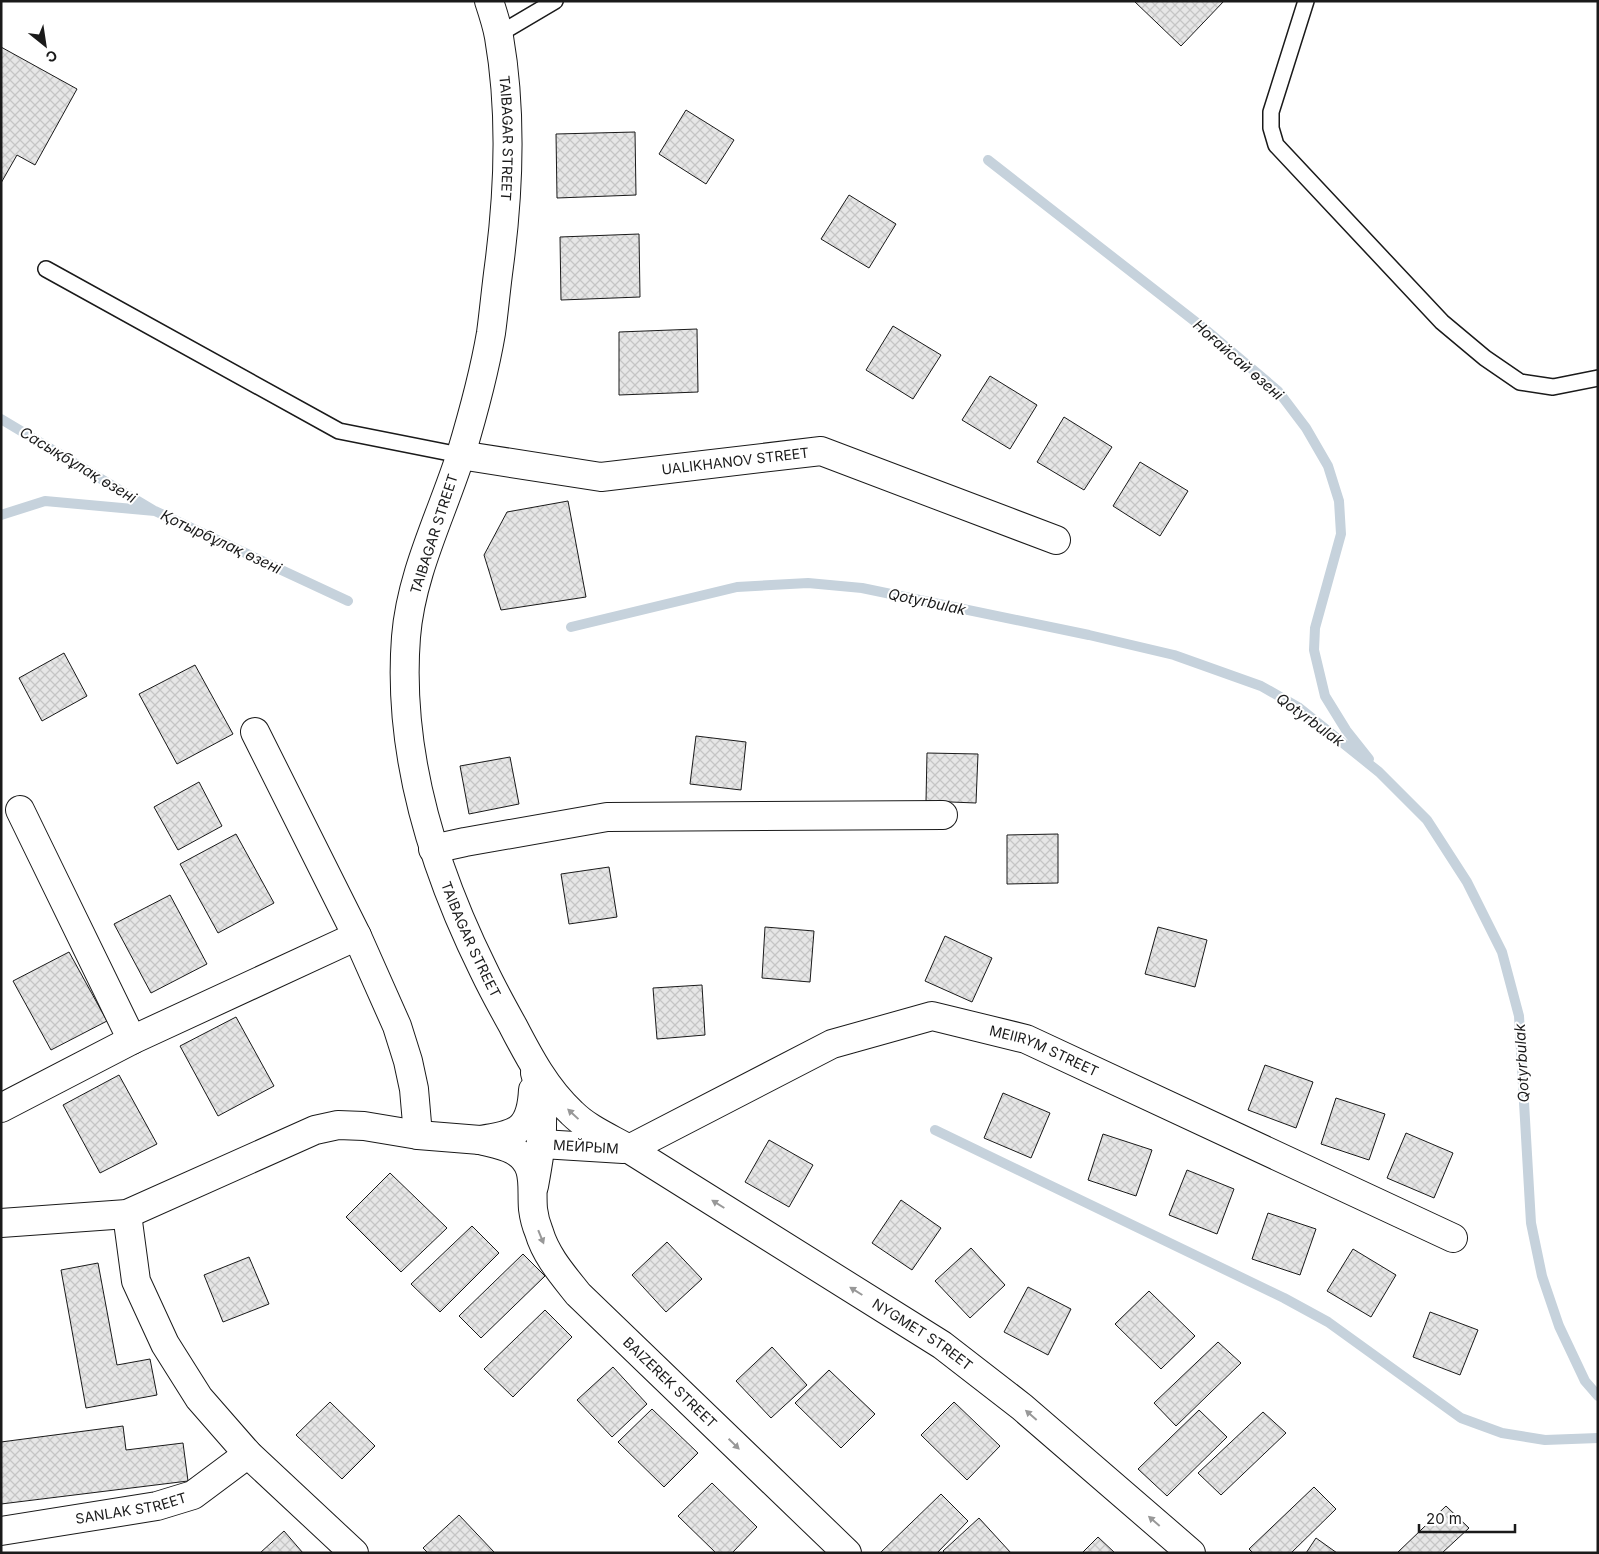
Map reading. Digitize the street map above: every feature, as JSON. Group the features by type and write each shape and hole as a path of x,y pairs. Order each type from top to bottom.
{"street":[{"name":"TAIBAGAR STREET","path":"489,1 499,34 508,125 507,190 491,334 476,399 460,455 426,551 414,594 406,636 407,732 416,786 433,849 449,894 464,931 525,1049"},
{"name":"UALIKHANOV STREET","path":"460,455 601,477 821,451 1056,540"},
{"path":"255,732 357,936 397,1026 408,1061 414,1089 418,1134"},
{"path":"20,810 132,1040"},
{"path":"433,849 607,817 943,815"},
{"path":"1,1108 132,1040 357,936"},
{"name":"MEIIRYM STREET","path":"630,1149 832,1044 932,1016 1026,1039 1453,1238"},
{"path":"480,1140 512,1134 528,1118 533,1090 525,1049"},
{"path":"525,1049 538,1081 542,1103 542,1144 534,1190"},
{"name":"NYGMET STREET","path":"525,1049 550,1088 571,1112 598,1132 630,1149 942,1345 1022,1407 1191,1553"},
{"path":"1,1224 127,1214 315,1130 338,1125 364,1126 480,1140 512,1150 519,1154 529,1167 534,1190"},
{"name":"МЕЙРЫМ","path":"480,1140 630,1149"},
{"name":"BAIZEREK STREET","path":"534,1190 533,1210 539,1233 548,1253 573,1288 847,1553"},
{"path":"127,1214 136,1281 165,1344 199,1398 248,1454 354,1553"},
{"name":"SANLAK STREET","path":"1,1531 157,1506 193,1495 248,1454"}],"lane":[{"path":"499,34 555,1"},
{"path":"1306,1 1271,112 1271,128 1276,145 1442,322 1485,358 1520,382 1553,387 1598,378"},
{"path":"46,269 339,431 460,455"}],"building":[{"path":"1134,1 1224,1 1181,46"},
{"path":"1,47 77,89 35,165 17,155 1,183"},
{"path":"686,110 734,140 706,184 659,154"},
{"path":"635,132 636,195 557,198 556,134"},
{"path":"849,195 896,224 869,268 821,239"},
{"path":"639,234 640,297 561,300 560,237"},
{"path":"893,326 941,355 913,399 866,370"},
{"path":"697,329 698,392 619,395 619,332"},
{"path":"990,376 1037,405 1010,449 962,420"},
{"path":"1064,417 1112,447 1084,490 1037,462"},
{"path":"1140,462 1188,491 1160,536 1113,506"},
{"path":"568,501 586,597 501,610 484,555 507,512"},
{"path":"64,653 87,696 42,721 19,678"},
{"path":"195,665 233,734 177,764 139,694"},
{"path":"696,736 746,742 741,790 690,784"},
{"path":"927,753 978,754 976,803 926,801"},
{"path":"510,757 519,804 469,814 460,766"},
{"path":"199,782 222,826 178,850 154,807"},
{"path":"236,834 274,903 218,933 180,864"},
{"path":"1058,834 1058,883 1007,884 1007,835"},
{"path":"609,867 617,917 569,924 561,874"},
{"path":"170,895 207,964 151,993 114,924"},
{"path":"765,927 814,931 810,982 762,978"},
{"path":"1158,927 1207,940 1195,987 1145,974"},
{"path":"945,936 992,958 972,1002 925,981"},
{"path":"69,952 107,1021 51,1050 13,981"},
{"path":"702,985 705,1035 657,1039 653,988"},
{"path":"236,1017 274,1086 218,1116 180,1046"},
{"path":"1265,1065 1313,1082 1296,1128 1248,1110"},
{"path":"119,1075 157,1144 100,1173 63,1105"},
{"path":"1003,1093 1050,1113 1031,1158 984,1138"},
{"path":"1336,1098 1385,1114 1369,1160 1321,1144"},
{"path":"1406,1133 1453,1153 1434,1198 1387,1178"},
{"path":"1103,1134 1152,1150 1136,1196 1088,1180"},
{"path":"769,1140 813,1165 789,1207 745,1182"},
{"path":"1187,1170 1234,1189 1217,1234 1169,1215"},
{"path":"390,1173 447,1228 401,1272 346,1217"},
{"path":"901,1200 941,1228 912,1270 872,1243"},
{"path":"1268,1213 1316,1229 1300,1275 1252,1259"},
{"path":"472,1226 499,1253 440,1312 411,1284"},
{"path":"667,1242 702,1279 666,1312 632,1275"},
{"path":"971,1248 1005,1285 970,1318 935,1281"},
{"path":"1353,1249 1396,1275 1371,1317 1327,1291"},
{"path":"523,1254 545,1276 481,1338 459,1316"},
{"path":"249,1257 269,1304 223,1322 204,1275"},
{"path":"98,1263 117,1365 150,1359 157,1395 86,1408 61,1270"},
{"path":"1028,1287 1071,1309 1048,1355 1004,1332"},
{"path":"1149,1291 1195,1336 1161,1369 1115,1324"},
{"path":"545,1310 572,1337 513,1397 484,1369"},
{"path":"1430,1312 1478,1330 1460,1375 1413,1357"},
{"path":"1218,1342 1241,1363 1176,1426 1154,1403"},
{"path":"772,1347 807,1385 771,1418 736,1381"},
{"path":"613,1367 647,1404 612,1437 577,1400"},
{"path":"829,1370 875,1414 841,1448 795,1403"},
{"path":"330,1402 375,1446 342,1479 296,1435"},
{"path":"954,1402 1000,1446 967,1480 921,1435"},
{"path":"652,1409 698,1453 664,1487 618,1442"},
{"path":"1199,1410 1227,1437 1167,1496 1138,1469"},
{"path":"1263,1412 1286,1433 1221,1495 1198,1473"},
{"path":"123,1426 126,1450 183,1443 188,1481 1,1504 1,1442"},
{"path":"712,1483 757,1527 732,1553 716,1553 678,1516"},
{"path":"1314,1487 1336,1509 1291,1553 1253,1553 1249,1549"},
{"path":"941,1494 968,1521 937,1553 880,1553"},
{"path":"1446,1506 1469,1528 1442,1553 1397,1553"},
{"path":"459,1515 493,1553 428,1553 423,1548"},
{"path":"979,1518 1011,1553 945,1553 943,1551"},
{"path":"284,1531 303,1553 260,1553"},
{"path":"1098,1537 1115,1553 1082,1553"},
{"path":"1316,1538 1337,1553 1306,1553"}],"waterway":[{"name":"Ноғайсай өзені","path":"988,160 1206,330 1278,391 1306,428 1328,466 1339,501 1341,534 1315,628 1314,650 1325,696 1346,730 1369,759"},
{"name":"Сасықбұлақ өзені","path":"1,419 153,510"},
{"name":"Қотырбұлақ өзені","path":"1,515 45,501 155,511 348,601"},
{"name":"Qotyrbulak","path":"571,627 737,587 808,583 862,588 1089,635 1174,655 1261,686 1298,707 1379,772 1427,820 1467,882 1502,952 1519,1016 1531,1223 1542,1276 1559,1326 1585,1381 1598,1396"},
{"path":"935,1130 1284,1298 1328,1322 1461,1418 1502,1433 1545,1440 1598,1438"}]}
